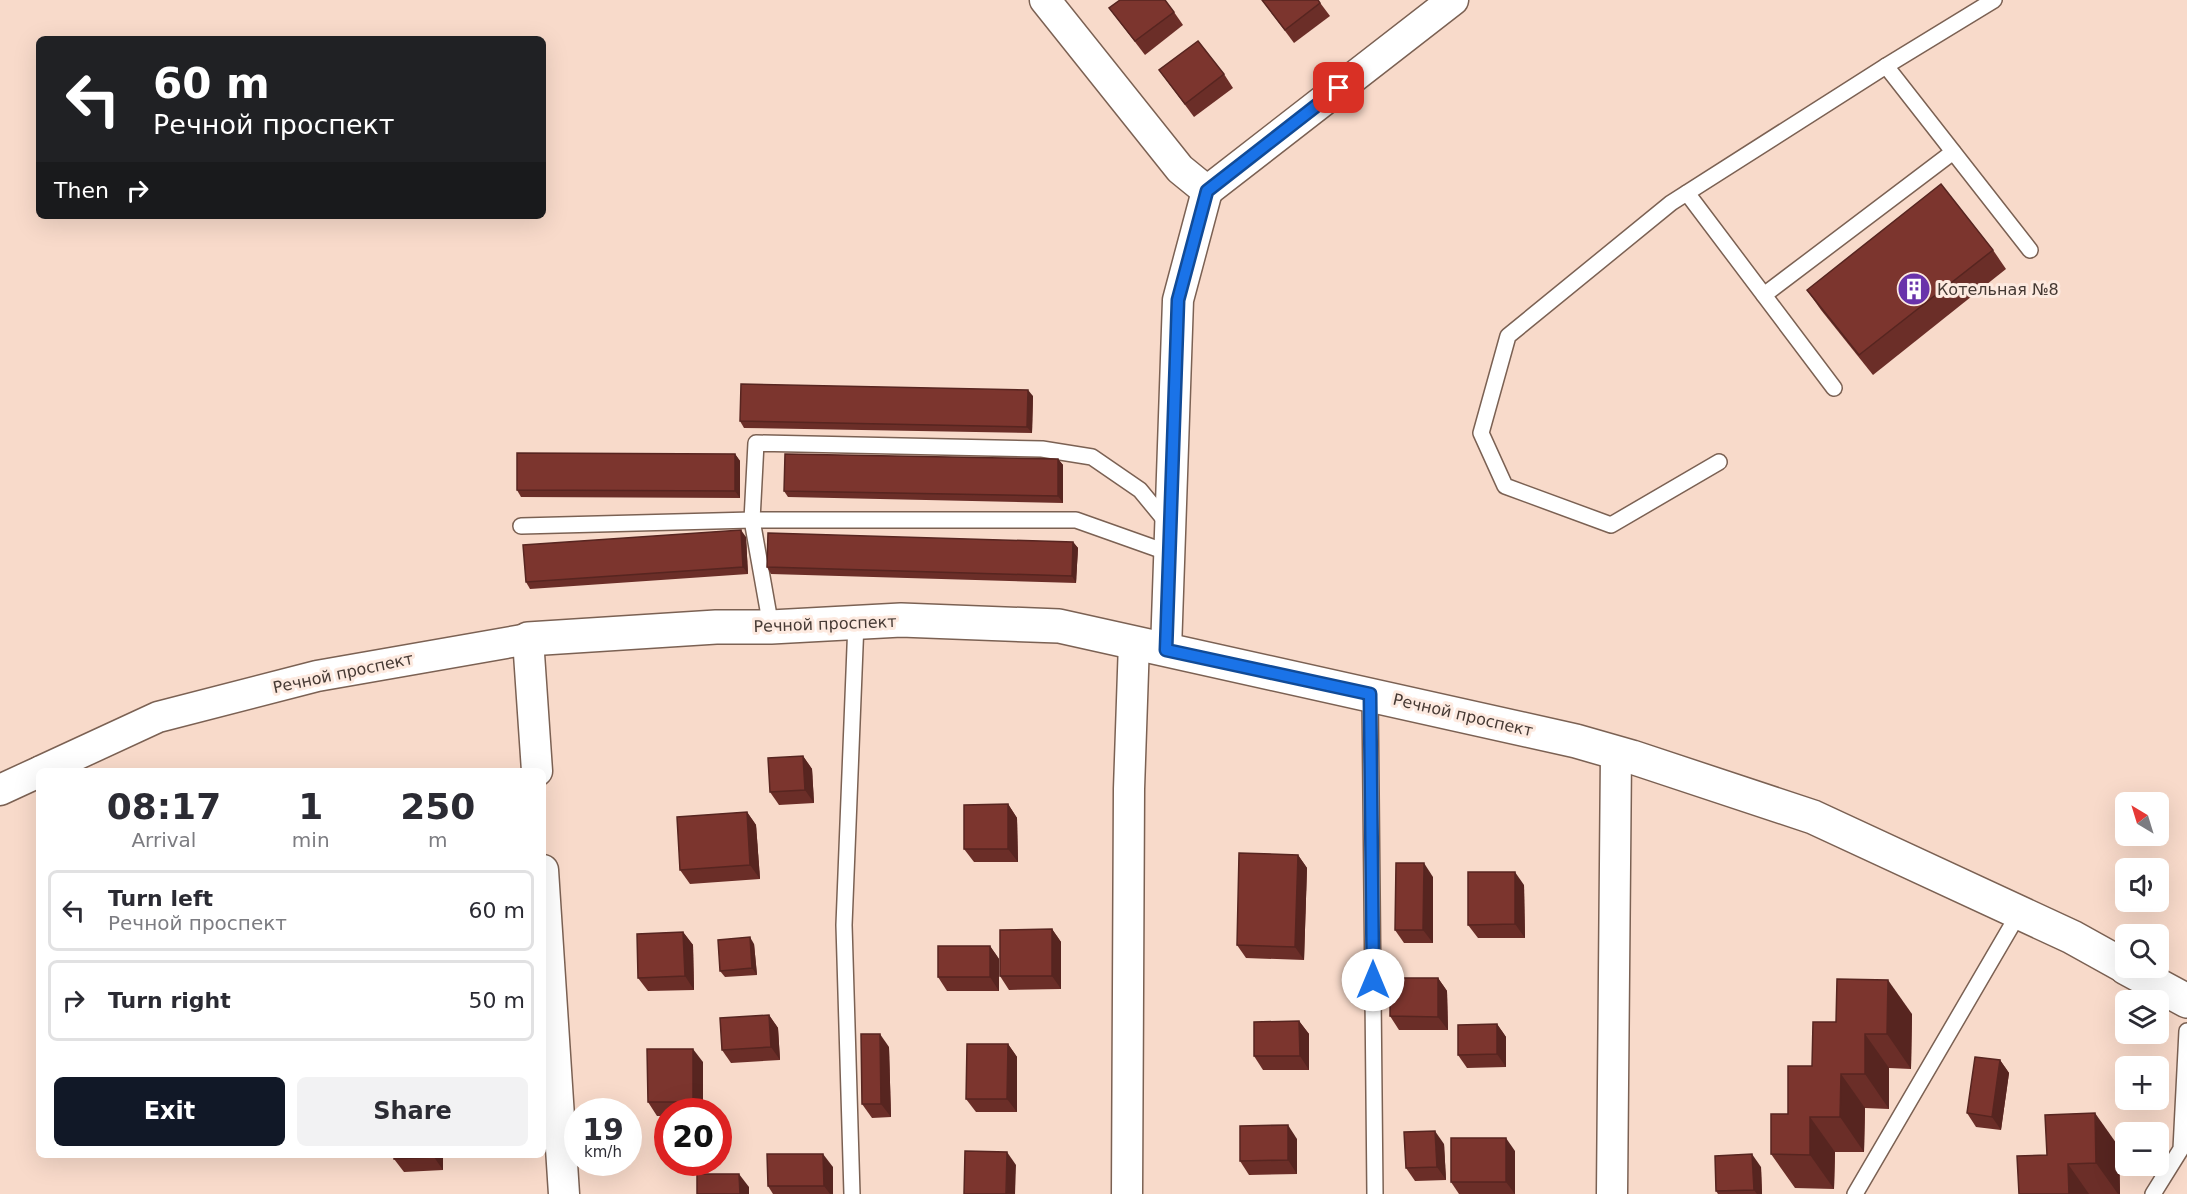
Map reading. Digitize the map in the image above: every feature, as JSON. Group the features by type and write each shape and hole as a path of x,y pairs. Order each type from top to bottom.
{"street":[{"path":"1045,0 1180,169 1207,191"},
{"path":"1166,650 1178,300 1207,191 1453,0"},
{"name":"Речной проспект","path":"47,768 159,717 317,676 528,639 716,627 771,627 901,620 1059,626 1576,741 1632,757 1813,817 2072,938 2115,961"},
{"path":"528,639 537,768"},
{"path":"1127,1194 1129,789 1134,642"},
{"path":"1612,1194 1616,754"},
{"name":"Речной проспект","path":"0,790 36,773"},
{"path":"546,916 564,1194"},
{"name":"Речной проспект","path":"2146,978 2187,1001"}],"lane":[{"path":"1719,462 1611,525 1505,486 1482,433 1508,336 1671,203 1994,0"},
{"path":"1886,66 2030,250"},
{"path":"1764,295 1953,153"},
{"path":"1687,193 1834,388"},
{"path":"771,627 752,520 756,443 1042,449 1092,457 1140,490 1170,540"},
{"path":"521,526 752,520 1076,520 1170,540"},
{"path":"852,1194 844,925 856,622"},
{"path":"1370,694 1375,1194"},
{"path":"1855,1194 2019,913"},
{"path":"2153,1194 2181,1149 2187,1031"}],"building":[{"path":"1120,0 1165,0 1174,12 1135,41 1109,8"},
{"path":"1262,0 1318,0 1320,3 1285,30"},
{"path":"1198,41 1224,74 1185,104 1159,70"},
{"name":"Котельная №8","path":"1941,184 1993,250 1859,355 1807,290"},
{"path":"741,384 1028,390 1027,427 740,421"},
{"path":"517,453 735,454 735,491 517,490"},
{"path":"785,454 1058,459 1058,496 784,491"},
{"path":"741,530 743,567 526,582 523,545"},
{"path":"768,533 1073,542 1072,576 767,567"},
{"path":"803,756 805,790 770,792 768,758"},
{"path":"1008,804 1008,849 964,849 964,805"},
{"path":"747,812 750,865 680,870 677,817"},
{"path":"1239,853 1298,855 1295,947 1237,945"},
{"path":"1396,863 1424,863 1423,930 1395,930"},
{"path":"1468,872 1515,872 1515,924 1468,925"},
{"path":"1052,929 1052,976 1000,976 1000,930"},
{"path":"683,932 685,976 638,978 637,934"},
{"path":"750,937 752,968 720,971 718,940"},
{"path":"938,946 990,946 990,977 938,977"},
{"path":"1390,978 1438,978 1438,1017 1390,1016"},
{"path":"1837,979 1888,980 1887,1034 1865,1034 1865,1074 1841,1074 1840,1117 1810,1117 1810,1155 1771,1154 1771,1114 1788,1114 1788,1066 1812,1066 1813,1022 1836,1022"},
{"path":"769,1015 771,1047 722,1050 720,1018"},
{"path":"1299,1021 1300,1056 1254,1056 1254,1022"},
{"path":"1497,1024 1497,1054 1458,1055 1458,1025"},
{"path":"861,1034 880,1034 881,1104 862,1104"},
{"path":"967,1044 1008,1044 1007,1099 966,1099"},
{"path":"647,1049 693,1049 693,1098 654,1098 654,1102 648,1102"},
{"path":"1975,1057 2000,1060 1992,1117 1967,1113"},
{"path":"2095,1113 2096,1163 2068,1164 2069,1194 2019,1194 2017,1156 2047,1155 2045,1115"},
{"path":"1288,1125 1288,1160 1240,1161 1240,1126"},
{"path":"1435,1131 1437,1167 1406,1168 1404,1132"},
{"path":"1451,1138 1506,1138 1506,1182 1451,1182"},
{"path":"965,1151 1007,1152 1006,1194 964,1194"},
{"path":"767,1154 823,1154 824,1186 768,1186"},
{"path":"1752,1154 1754,1190 1716,1191 1715,1156"},
{"path":"739,1174 740,1194 697,1194 697,1176"}],"place":[{"name":"Котельная №8","path":"1914,289"}],"route":[{"path":"1339,88 1207,191 1178,300 1166,650 1370,694 1373,980"}]}
